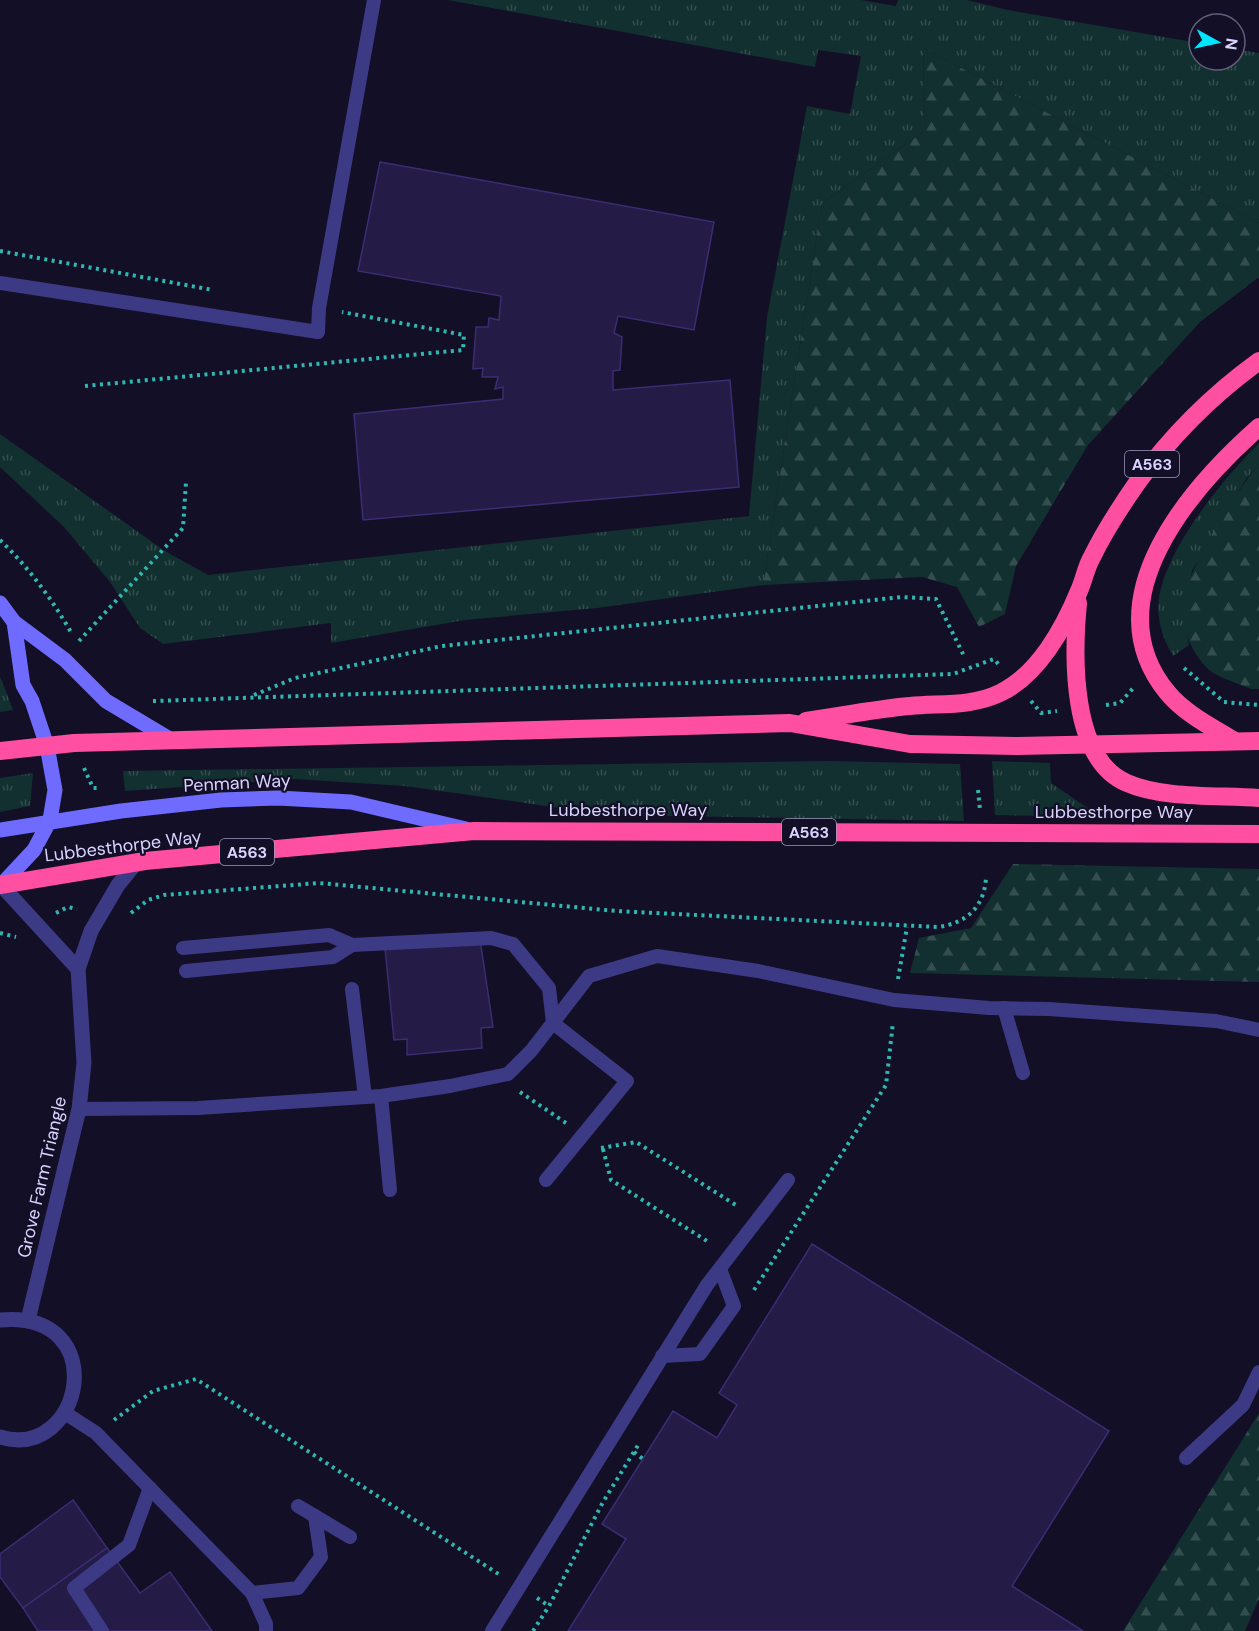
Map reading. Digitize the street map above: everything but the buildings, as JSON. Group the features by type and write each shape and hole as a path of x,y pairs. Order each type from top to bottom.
{"highway":[{"name":"A563","path":"0,751 47,746 173,741 790,723 911,706 960,705 999,694 1037,663 1056,637 1079,592 1097,548 1137,483 1169,443 1232,380 1259,361"},
{"path":"1233,740 1180,707 1155,675 1140,639 1139,613 1143,583 1155,556 1200,486 1259,427"},
{"name":"A563","path":"1079,592 1075,632 1080,709 1088,742 1104,769 1126,783 1161,792 1259,798"},
{"name":"A563","path":"790,723 909,744 1017,746 1088,742 1259,741"},
{"name":"Lubbesthorpe Way","path":"1,885 136,863 474,831 1259,834"}],"street":[{"path":"0,603 14,622 65,660 106,701 173,741"},
{"path":"14,622 23,686 32,701 47,746 55,790 50,820 34,850 1,885 78,969"},
{"name":"Penman Way","path":"0,830 50,820 221,800 278,798 351,802 474,831"},
{"name":"Grove Farm Triangle","path":"28,1320 79,1109 84,1063 78,969 91,931 118,885 136,863"},
{"path":"0,1320 28,1320 58,1335 73,1362 75,1378 73,1397 57,1423 35,1436 0,1437"}],"lane":[{"path":"0,283 318,332 319,308 374,0"},
{"path":"183,948 329,935 351,945 491,938 513,944 549,988 553,1023 627,1082 546,1180"},
{"path":"186,971 333,957 351,945"},
{"path":"79,1109 198,1108 381,1096 450,1086 508,1074 531,1051 589,976 657,956 758,971 894,1000 1216,1021 1259,1030"},
{"path":"352,989 365,1097"},
{"path":"1004,1008 1023,1073"},
{"path":"381,1096 390,1190"},
{"path":"492,1631 662,1356 720,1269 788,1180"},
{"path":"662,1356 700,1354 734,1306 720,1269"},
{"path":"1186,1458 1243,1405 1259,1372"},
{"path":"65,1413 96,1433 252,1593 266,1624 266,1631"},
{"path":"102,1631 74,1588 129,1545 150,1488"},
{"path":"298,1506 350,1537"},
{"path":"252,1593 298,1588 321,1557 315,1516"}],"path":[{"path":"0,540 25,564 57,607 77,643 183,528 186,482"},
{"path":"250,697 295,678 442,646 902,597 936,598 964,658"},
{"path":"146,701 953,674 994,659 1041,713 1120,703 1129,690 1180,664 1224,702 1259,705"},
{"path":"978,790 981,814"},
{"path":"37,922 68,907 120,921 148,900 164,895 319,884 616,911 938,927 955,924 969,917 985,890 987,878"},
{"path":"512,1094 521,1092 603,1149 611,1180 716,1246"},
{"path":"603,1149 636,1142 740,1208 735,1215"},
{"path":"96,1433 153,1391 196,1379 549,1606"},
{"path":"634,1452 643,1459"}],"green space":[{"path":"448,0 861,0 896,6 898,0 967,0 1008,10 1187,41 1187,72 1247,72 1247,51 1259,53 1259,223 923,48 925,131 822,203 763,585 597,608 465,620 331,643 331,623 163,644 140,628 110,582 64,527 0,467 0,434 165,551 208,575 749,516 767,317 807,106 850,114 861,56 818,50 815,67"},
{"path":"923,48 1259,223 1259,277 1200,322 1088,445 1016,566 1005,614 979,627 957,587 922,577 763,585 822,203 925,131"},
{"path":"1259,443 1259,464 1246,479 1192,571 1182,611 1189,645 1173,656 1163,636 1159,621 1159,598 1164,578 1173,557 1198,515 1229,475"},
{"path":"1259,464 1259,689 1251,689 1221,677 1206,667 1190,642 1182,613 1184,598 1199,558 1224,514"},
{"path":"0,677 2,681 13,710 0,712"},
{"path":"829,761 960,764 964,821 610,815 405,786 295,779 125,791 123,771"},
{"path":"992,761 1050,763 1051,783 1101,817 995,815"},
{"path":"33,773 30,806 0,812 0,778"},
{"path":"1013,864 1259,869 1259,982 910,973 919,938 971,928"},
{"path":"1259,1413 1259,1599 1245,1631 1123,1631"}]}
